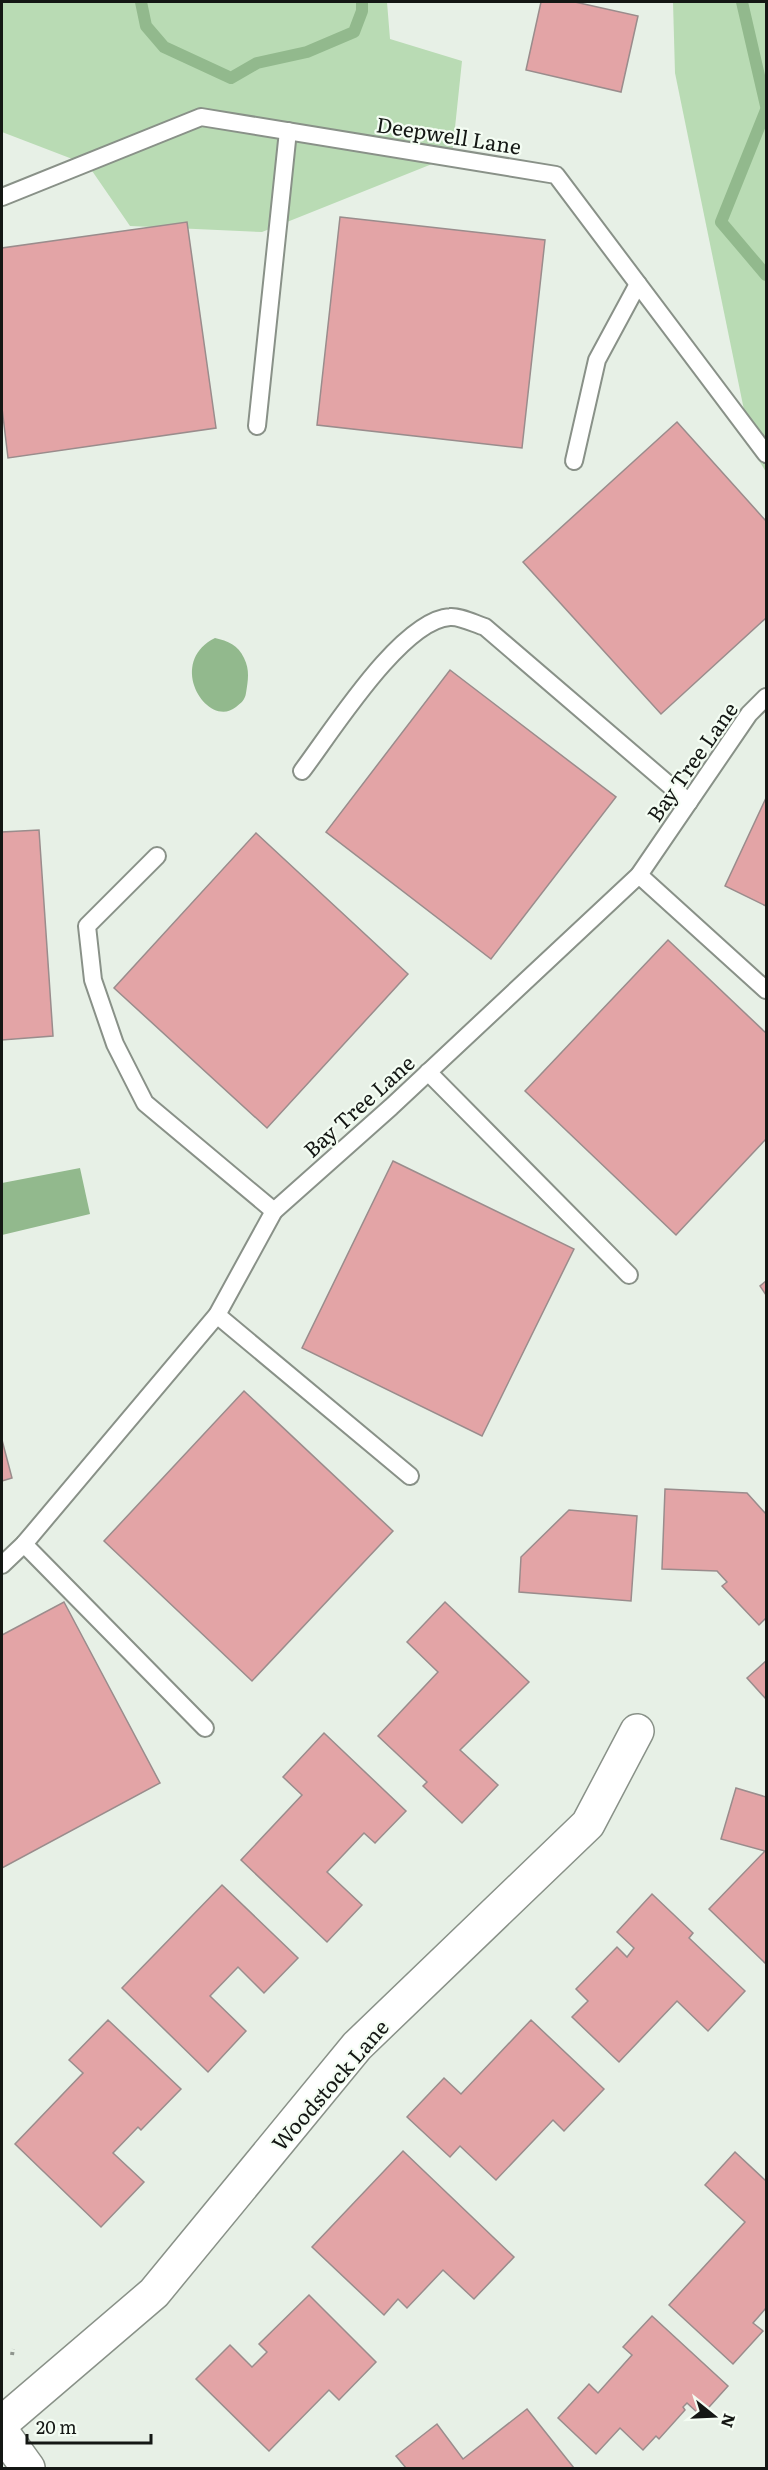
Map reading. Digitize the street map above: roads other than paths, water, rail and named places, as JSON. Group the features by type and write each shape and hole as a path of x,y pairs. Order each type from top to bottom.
{"street":[{"name":"Woodstock Lane","path":"2,2423 154,2293 357,2046 588,1824 637,1731"},
{"path":"2,2432 28,2469"}],"lane":[{"name":"Deepwell Lane","path":"2,197 201,117 556,175 766,454"},
{"path":"257,426 288,131"},
{"path":"574,461 597,360 638,284"},
{"path":"302,771 392,652 427,623 451,616 485,627 689,802"},
{"name":"Bay Tree Lane","path":"2,1564 24,1544 217,1315 274,1211 428,1072 639,875 749,714 766,698"},
{"path":"157,856 87,926 93,980 115,1044 145,1102 274,1211"},
{"path":"639,875 766,990"},
{"path":"428,1072 629,1275"},
{"path":"217,1315 410,1476"},
{"path":"24,1544 205,1728"}],"waterway":[{"path":"141,2 146,26 164,47 231,78 257,63 307,52 354,32 362,11 362,2"},
{"path":"742,2 766,106"},
{"path":"766,110 721,222 766,275"}]}
